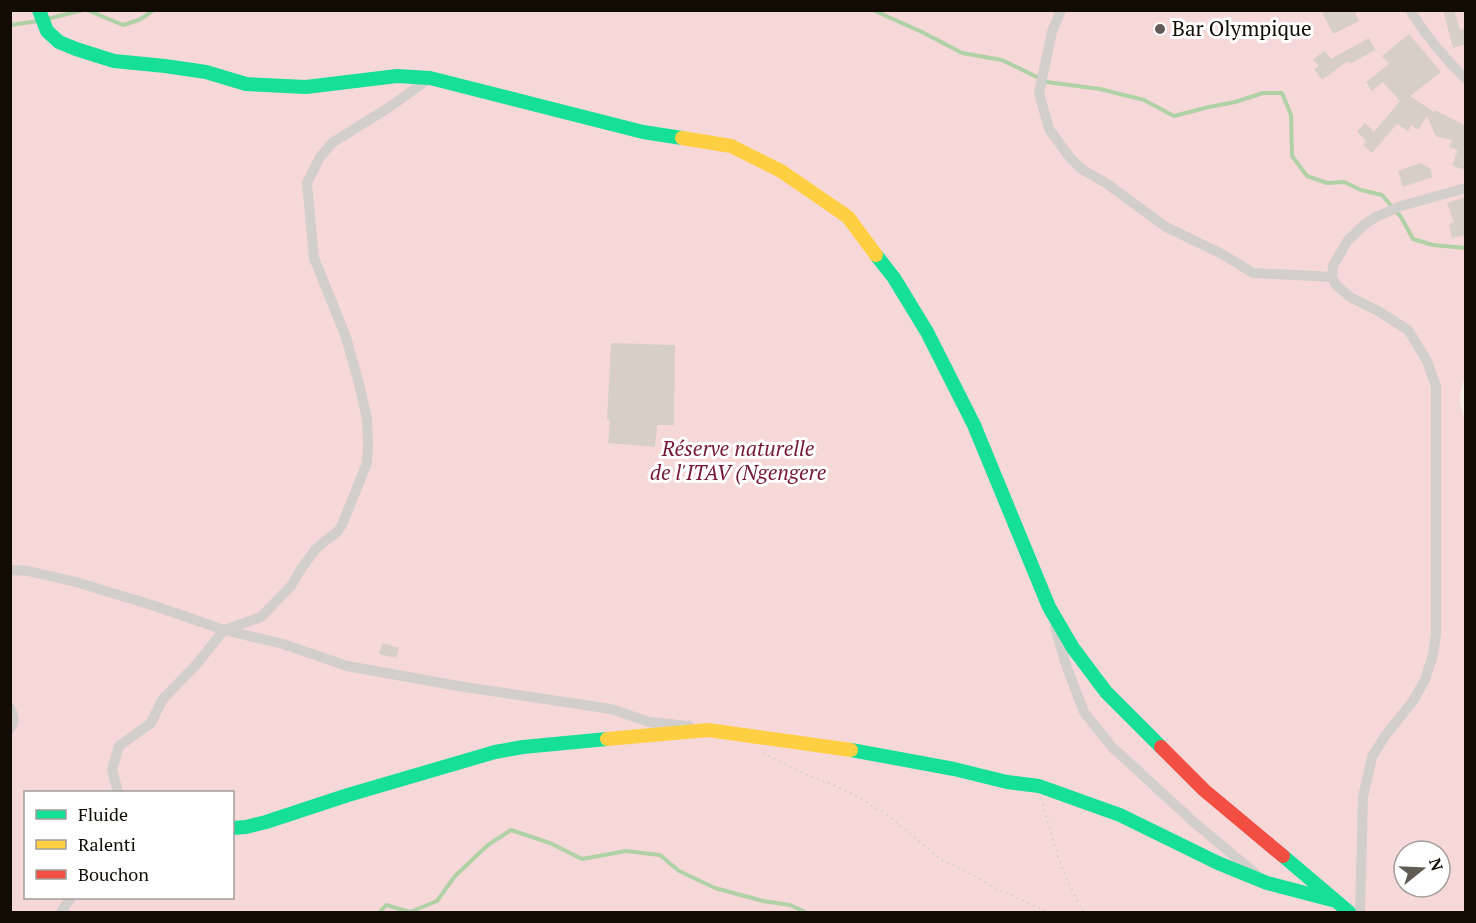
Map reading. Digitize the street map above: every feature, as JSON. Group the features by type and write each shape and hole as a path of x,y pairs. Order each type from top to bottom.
{"street":[{"path":"1061,10 1052,32 1039,93 1049,129 1071,159 1083,170 1106,183 1166,227 1222,254 1253,273 1332,277"},
{"path":"1410,10 1447,61 1466,79"},
{"path":"40,13 47,31 59,42 114,61 206,72 246,84 306,87 398,76 430,78 643,132 731,146 781,171 848,217 894,278 927,332 974,425 1050,607 1073,648 1106,692 1203,790 1349,912"},
{"path":"118,791 111,770 119,746 150,723 162,700 196,665 224,630 261,616 291,586 315,550 342,525 367,463 367,419 346,337 314,258 307,183 320,157 332,143 430,78"},
{"path":"1360,912 1363,797 1372,757 1385,736 1413,701 1425,680 1433,655 1436,634 1436,387 1427,361 1408,330 1350,297 1336,285 1332,277 1333,266 1348,240 1365,224 1401,206 1466,188"},
{"path":"10,570 28,571 76,582 224,630 283,644 347,666 611,709 649,722 871,753 1007,782 1040,786 1120,815 1218,863 1266,883 1336,901"},
{"path":"1050,607 1067,668 1084,712 1112,747 1196,824 1266,883"},
{"path":"10,708 14,716 10,729"},
{"path":"234,828 266,822 348,795 495,752 559,743 708,730"},
{"path":"61,912 70,899"}],"path":[{"path":"759,752 861,799 885,813 944,861 997,890 1048,912"},
{"path":"1040,786 1061,868 1073,895 1084,912"}],"green space":[{"name":"Réserve naturelle de l'ITAV (Ngengere","path":"10,11 1465,11 1466,377 1461,388 1460,399 1466,421 1465,912 11,912"}],"building":[{"path":"1321,10 1354,10 1359,21 1333,34"},
{"path":"1443,10 1454,10 1460,30 1464,29 1466,44 1453,48"},
{"path":"1409,34 1441,72 1410,96 1434,112 1435,110 1466,126 1466,163 1463,170 1452,165 1458,150 1449,147 1452,140 1435,135 1427,116 1418,130 1411,125 1408,131 1397,124 1372,153 1363,145 1366,141 1357,131 1365,123 1374,132 1400,101 1383,82 1372,91 1366,82 1389,64 1382,56"},
{"path":"1369,38 1375,50 1350,64 1348,61 1322,80 1314,69 1319,66 1313,59 1325,51 1331,59"},
{"path":"1420,163 1430,168 1433,177 1403,187 1398,171"},
{"path":"1466,197 1466,235 1452,238 1449,224 1454,222 1447,203"},
{"path":"611,343 675,345 674,425 657,425 655,447 608,443"},
{"path":"382,643 399,648 396,658 379,654"}],"waterway":[{"path":"47,19 83,10"},
{"path":"87,10 123,25 139,20 154,10"},
{"path":"873,10 962,53 1002,60 1047,82 1100,89 1144,100 1174,116 1263,93 1282,93 1291,115 1292,156 1307,176 1327,183 1344,182 1361,190 1382,195 1401,217 1413,239 1433,245 1466,248"},
{"path":"10,25 39,21"},
{"path":"380,912 386,905 410,912 437,901 455,876 488,845 511,830 550,843 582,859 626,851 660,855 679,871 715,888 763,901 790,905 805,912"}],"traffic: fast":[{"path":"39,10 47,31 59,42 114,61 206,72 246,84 306,87 397,76 430,78 643,132 682,138"},
{"path":"876,255 894,278 927,332 974,425 1049,607 1073,648 1106,692 1161,747"},
{"path":"234,828 266,822 348,795 495,752 607,739"},
{"path":"851,750 954,769 1007,782 1039,786 1120,815 1218,863 1267,883 1332,900"},
{"path":"1283,856 1349,912"}],"traffic: slow":[{"path":"682,138 731,146 781,171 848,217 876,255"},
{"path":"607,739 708,730 851,750"}],"traffic: jam":[{"path":"1161,747 1204,790 1283,856"}],"place":[{"name":"Bar Olympique","path":"1160,29"}]}
